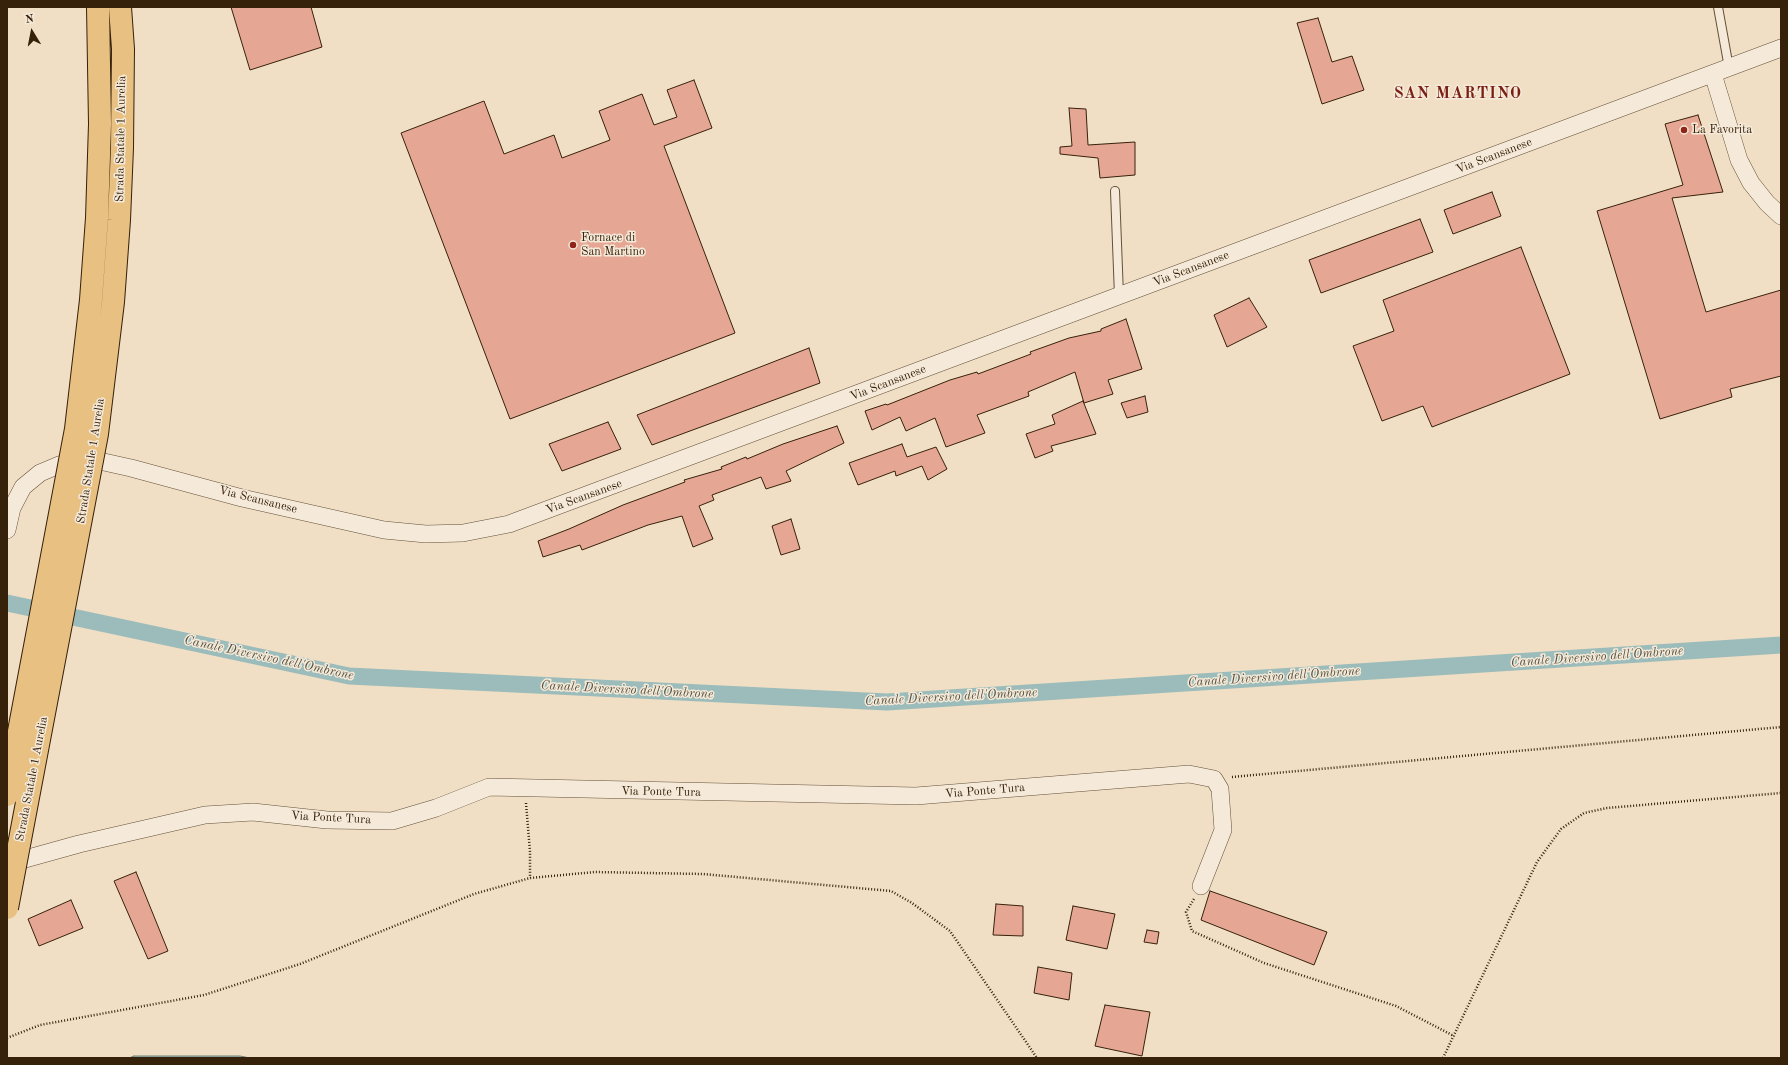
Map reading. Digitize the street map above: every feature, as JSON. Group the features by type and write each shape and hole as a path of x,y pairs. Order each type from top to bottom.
{"highway":[{"name":"Strada Statale 1 Aurelia","path":"7,795 77,422 91,300 97,218 100,124 98,7"},
{"name":"Strada Statale 1 Aurelia","path":"7,908 98,434 113,302 119,220 122,132 122,48 120,7"}],"street":[{"name":"Via Scansanese","path":"7,530 12,508 23,487 40,473 59,465 86,458 131,468 242,498 384,530 426,534 463,533 509,524 589,496 1781,48"},
{"path":"1713,74 1739,160 1751,183 1767,204 1781,216"},
{"name":"Via Ponte Tura","path":"7,864 79,844 205,815 253,812 327,820 392,821 436,808 489,787 916,796 1189,774 1217,784"},
{"path":"1201,886 1223,830 1217,784"}],"lane":[{"path":"1718,7 1729,68"},
{"path":"1115,191 1119,296"}],"path":[{"path":"1217,784 1781,727"},
{"path":"1443,1058 1537,862 1561,829 1584,813 1608,808 1781,793"},
{"path":"526,806 530,852 530,878"},
{"path":"7,1038 40,1025 204,995 300,964 474,894 530,878 595,872 703,874 891,892 912,903 950,931 1037,1058"},
{"path":"1201,886 1186,912 1192,931 1264,963 1396,1006 1454,1036"}],"water":[{"path":"134,1056 240,1056 250,1058 129,1058"}],"building":[{"path":"231,7 311,7 322,47 250,70"},
{"path":"1318,18 1332,62 1352,56 1364,90 1322,104 1297,23"},
{"name":"Fornace di San Martino","path":"694,80 712,128 664,146 735,333 510,419 401,133 484,101 504,154 554,135 562,158 610,140 599,111 642,94 654,125 677,117 667,90"},
{"path":"1069,108 1086,109 1088,145 1135,142 1135,175 1100,178 1098,158 1060,154 1060,147 1072,146"},
{"path":"1698,115 1723,192 1672,198 1706,312 1781,290 1781,376 1730,389 1732,397 1660,419 1597,211 1683,185 1665,124"},
{"path":"1492,192 1501,216 1453,234 1444,210"},
{"path":"1420,219 1433,252 1321,293 1309,260"},
{"path":"1521,247 1570,374 1432,427 1423,406 1382,421 1353,346 1394,331 1383,300"},
{"path":"1249,298 1267,327 1227,347 1214,315"},
{"path":"1126,319 1142,369 1108,380 1113,394 1084,403 1075,372 1028,392 1029,396 977,415 985,433 946,447 935,418 906,431 900,417 872,430 865,411 886,404 887,405 950,380 977,372 978,374 1031,354 1030,352 1069,338 1101,331 1101,329"},
{"path":"809,348 820,383 652,445 637,415"},
{"path":"1145,396 1148,412 1127,418 1121,403"},
{"path":"1083,401 1096,434 1051,446 1053,451 1035,458 1026,434 1055,424 1052,415"},
{"path":"608,422 621,449 562,471 549,444"},
{"path":"837,426 844,443 786,471 791,481 766,489 761,477 712,495 714,500 699,506 713,539 693,547 682,516 648,525 582,550 580,545 543,557 538,541 623,505 685,482 684,480 722,469 721,467 746,457 747,459 783,444"},
{"path":"902,444 907,457 936,447 947,469 928,480 922,466 896,476 895,471 858,485 849,463"},
{"path":"791,519 800,549 781,555 772,526"},
{"path":"136,872 168,951 148,959 114,881"},
{"path":"1210,891 1327,932 1314,965 1201,920"},
{"path":"71,900 83,928 39,946 28,919"},
{"path":"996,904 1023,906 1023,936 993,935"},
{"path":"1073,906 1115,914 1107,949 1066,940"},
{"path":"1147,930 1159,932 1157,944 1144,942"},
{"path":"1038,967 1072,973 1069,1000 1034,993"},
{"path":"1105,1005 1150,1012 1142,1056 1095,1046"}],"waterway":[{"name":"Canale Diversivo dell'Ombrone","path":"7,603 349,676 887,702 1781,645"}],"place":[{"name":"La Favorita","path":"1684,130"},
{"name":"Fornace di San Martino","path":"573,245"}],"district":[{"name":"SAN MARTINO","path":"1458,94"}]}
